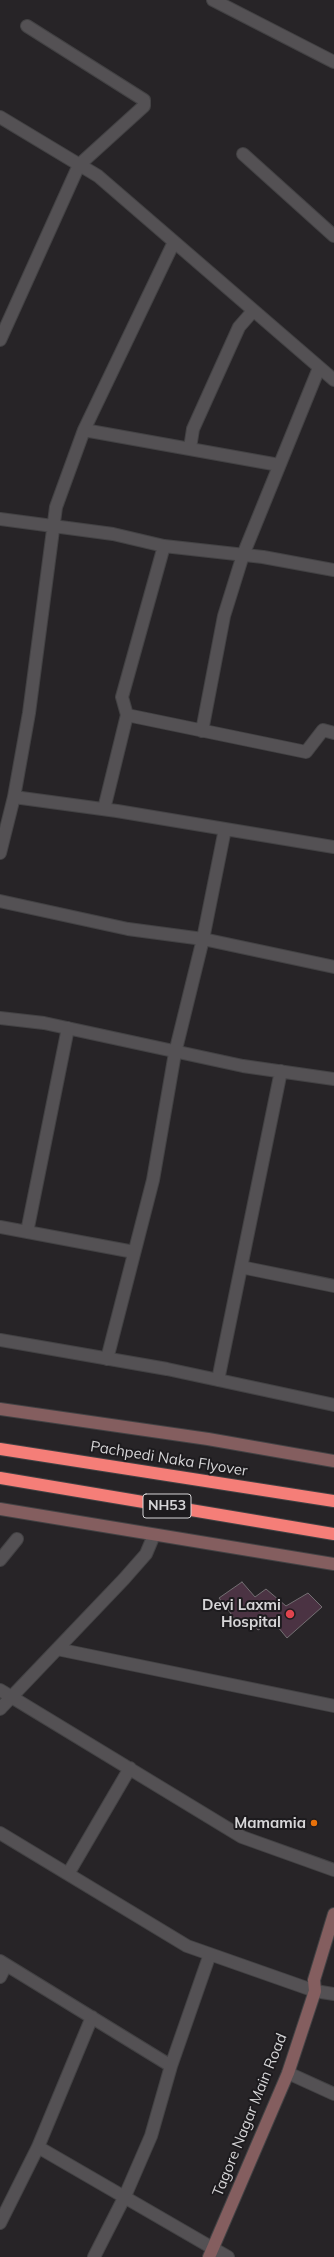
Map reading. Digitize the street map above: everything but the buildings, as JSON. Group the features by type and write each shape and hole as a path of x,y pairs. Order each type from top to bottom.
{"highway":[{"name":"Pachpedi Naka Flyover","path":"0,1449 334,1501"},
{"name":"NH53","path":"0,1478 334,1534"}],"main road":[{"path":"0,1408 208,1439 334,1461"},
{"path":"0,1509 334,1564"},
{"name":"Tagore Nagar Main Road","path":"210,2252 288,2073 315,1991 314,1980 334,1914"}],"street":[{"path":"213,0 334,62"},
{"path":"0,340 79,165 144,106 144,100 27,26"},
{"path":"0,117 98,176 334,380"},
{"path":"243,154 334,236"},
{"path":"0,853 14,797 29,713 56,507 84,430 174,242"},
{"path":"190,448 193,430 239,327 253,311"},
{"path":"202,731 224,616 244,555 319,368"},
{"path":"84,430 279,465"},
{"path":"0,519 113,534 164,546 244,555 334,570"},
{"path":"104,810 127,715 122,697 164,546"},
{"path":"127,715 306,752 323,730 334,733"},
{"path":"14,797 334,847"},
{"path":"107,1359 153,1180 175,1053 203,939 225,829"},
{"path":"0,901 128,929 203,939 334,967"},
{"path":"0,1018 44,1023 175,1053 281,1072 334,1079"},
{"path":"27,1232 68,1028"},
{"path":"218,1380 281,1072"},
{"path":"0,1227 134,1252"},
{"path":"241,1267 334,1286"},
{"path":"0,1340 218,1380 334,1405"},
{"path":"0,1709 146,1554 154,1535"},
{"path":"0,1560 17,1539"},
{"path":"57,1649 334,1706"},
{"path":"0,1690 242,1837 334,1870"},
{"path":"68,1874 130,1768"},
{"path":"0,1832 187,1946 315,1991 334,1994"},
{"path":"94,2257 125,2196 151,2136 171,2066 210,1954"},
{"path":"0,1977 3,1963 171,2066"},
{"path":"0,2223 38,2147 92,2017"},
{"path":"288,2073 334,2094"},
{"path":"38,2147 125,2196 210,2252 228,2257"}],"place":[{"name":"Devi Laxmi Hospital","path":"290,1614"},
{"name":"Mamamia","path":"314,1823"}]}
